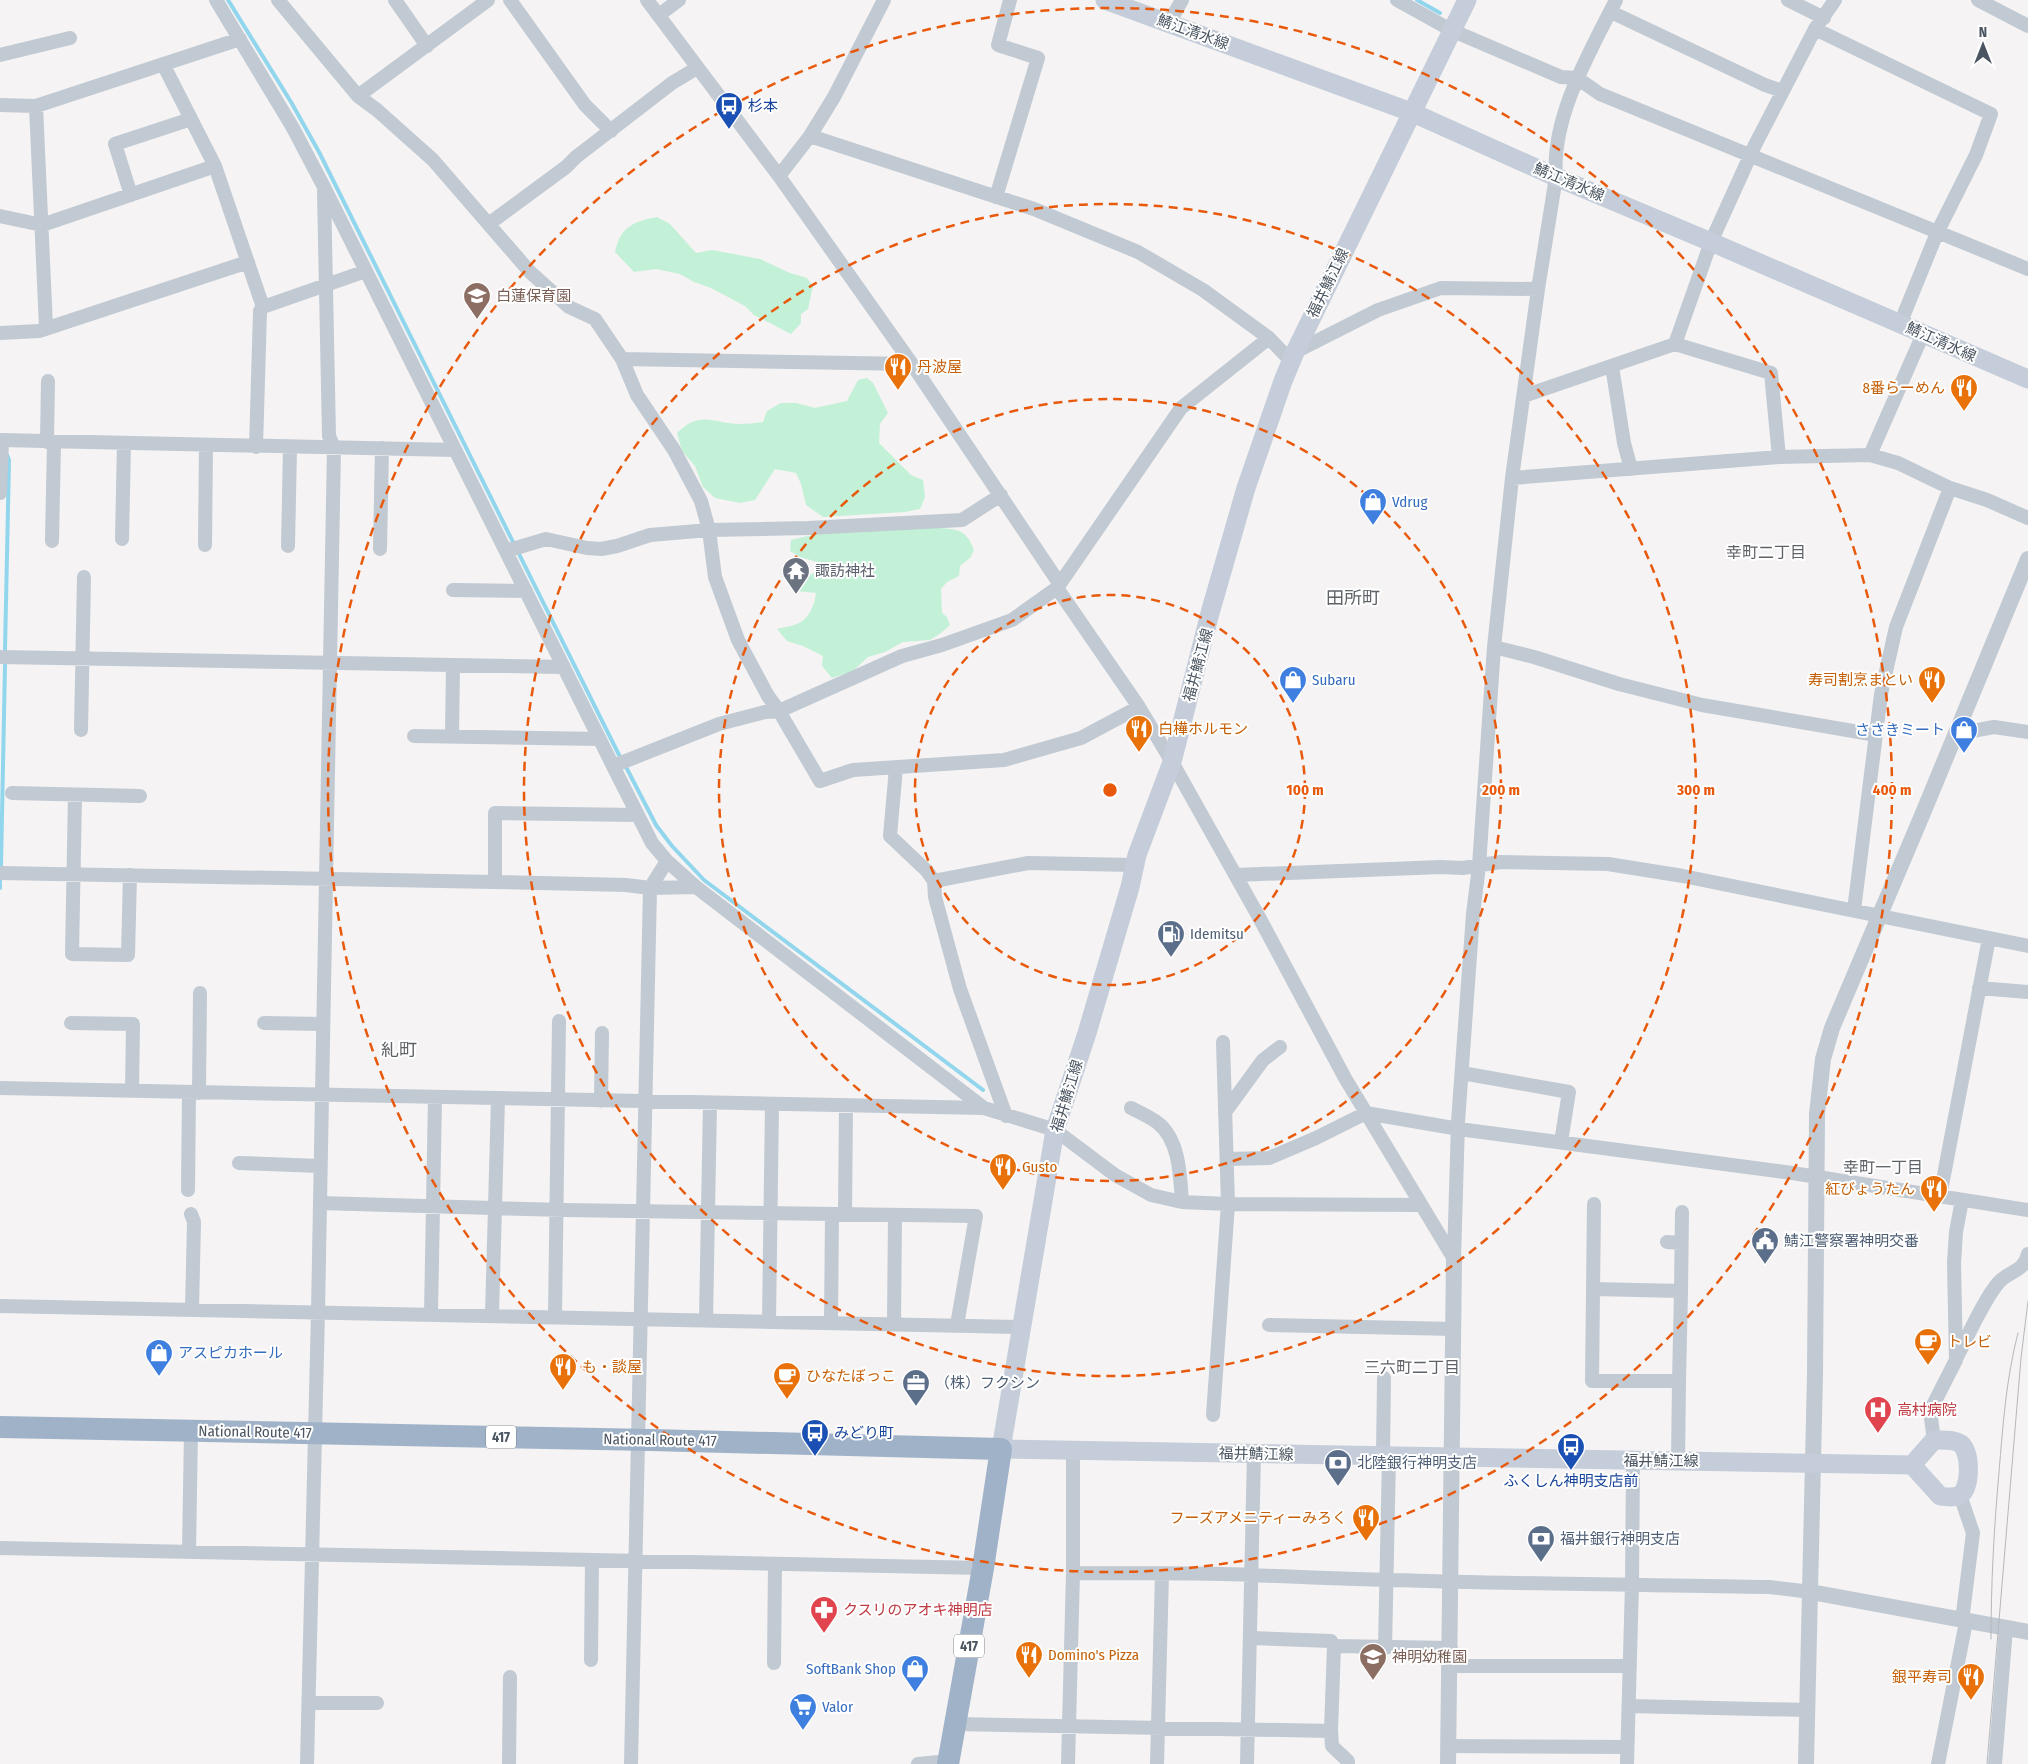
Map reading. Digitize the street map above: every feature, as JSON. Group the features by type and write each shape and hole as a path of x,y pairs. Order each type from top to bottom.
{"highway":[{"name":"National Route 417","path":"0,1427 1001,1449"},
{"name":"417","path":"949,1762 983,1568 1001,1449"}],"main road":[{"name":"鯖江清水線","path":"1105,0 1411,112 1556,177 2028,378"},
{"name":"福井鯖江線","path":"1467,0 1293,356 1246,488 1210,613 1172,762 1135,865 1087,1033 1055,1130 1001,1449 1912,1465"},
{"path":"1934,1440 1950,1440 1961,1444 1969,1460 1966,1488 1960,1495 1946,1497 1937,1494 1912,1465 1934,1440"}],"street":[{"path":"216,0 294,128 454,450 514,549 526,591 600,739 621,763 638,815 652,842 667,861 696,887 984,1108 1055,1130 1115,1175 1150,1195 1182,1202 1228,1204 1421,1205"},
{"path":"278,0 358,96 377,110 433,160 490,223 530,272 569,307 595,319 622,359 636,395 674,450 701,500 709,530 715,577 738,640 768,696 780,711 820,781 853,770 1004,760 1081,738 1139,707"},
{"path":"395,0 427,46"},
{"path":"358,96 488,0"},
{"path":"510,0 585,105 612,131"},
{"path":"647,0 779,176 912,364 1001,495 1139,707 1236,875 1345,1078 1454,1259"},
{"path":"658,15 679,0"},
{"path":"779,176 810,136 834,97 884,0"},
{"path":"996,197 1038,58 998,45 1010,0"},
{"path":"1169,23 1182,0"},
{"path":"1396,0 1451,30 1562,77 1577,78 1600,94 2028,269"},
{"path":"1788,0 1820,24 1991,114 1976,155 1937,233 1900,324"},
{"path":"1675,344 1712,242 1750,156 1782,91 1834,0"},
{"path":"1978,0 2007,6 2028,26"},
{"path":"1448,1764 1451,1666 1454,1259 1462,1074 1494,647 1512,478 1538,289 1556,177 1555,161 1558,135 1577,78 1613,6 1764,85 1782,91"},
{"path":"0,55 70,38"},
{"path":"0,105 36,106 240,39"},
{"path":"163,64 215,166 263,307"},
{"path":"490,223 672,83 697,68"},
{"path":"36,106 46,327"},
{"path":"131,194 115,144 191,119"},
{"path":"810,136 1034,210 1138,252 1203,290 1293,356 1378,310 1441,288 1538,289"},
{"path":"0,216 42,225 215,166"},
{"path":"307,1764 324,1024 334,448 329,436 324,187"},
{"path":"0,333 39,331 46,327 248,262"},
{"path":"256,446 260,310 263,307 366,271"},
{"path":"1870,455 1923,334"},
{"path":"621,763 719,724 765,712 780,711 902,656 942,645 1012,620 1058,585 1181,408 1269,338"},
{"path":"1524,396 1675,344 1771,373 1779,457"},
{"path":"622,359 912,364"},
{"path":"1612,366 1624,443 1631,469"},
{"path":"48,382 52,541"},
{"path":"0,493 1,440 454,450"},
{"path":"122,539 124,443"},
{"path":"205,544 206,445"},
{"path":"288,546 290,447"},
{"path":"380,549 382,448"},
{"path":"1512,478 1779,457 1870,455 1898,463 1950,488 1987,500 2028,518"},
{"path":"1854,910 1880,694 1896,627 1950,488"},
{"path":"514,549 546,539 587,548 602,549 650,535 709,530 808,528 962,520 1001,495"},
{"path":"1806,1764 1817,1114 1823,1059 1832,1028 2028,559"},
{"path":"81,730 84,577"},
{"path":"453,590 526,591"},
{"path":"1494,647 1534,657 1619,684 1702,705 1876,735"},
{"path":"0,657 564,667"},
{"path":"452,736 453,665"},
{"path":"1956,734 1994,727 2028,732"},
{"path":"414,736 600,739"},
{"path":"896,768 890,836 927,871 934,881 935,897 960,989 1006,1116"},
{"path":"12,793 140,796"},
{"path":"75,795 72,954 128,955 130,876"},
{"path":"495,882 495,814 638,815"},
{"path":"631,1764 650,888 667,861"},
{"path":"1236,875 1479,866 1500,862 1608,864 1683,876 2028,946"},
{"path":"934,881 1028,863 1135,865"},
{"path":"0,873 626,885 650,888 696,887"},
{"path":"1940,1196 1989,938"},
{"path":"1979,988 2028,992"},
{"path":"188,1190 200,993"},
{"path":"555,1316 559,1021"},
{"path":"264,1022 324,1024"},
{"path":"71,1023 132,1024 132,1091"},
{"path":"601,1101 602,1033"},
{"path":"1214,1416 1228,1204 1223,1042"},
{"path":"1225,1112 1263,1060 1280,1047"},
{"path":"1462,1074 1569,1092 1561,1142"},
{"path":"0,1088 984,1108"},
{"path":"431,1314 434,1098"},
{"path":"492,1315 498,1099"},
{"path":"706,1320 710,1103"},
{"path":"769,1321 772,1104"},
{"path":"831,1322 846,1105"},
{"path":"1131,1108 1158,1123 1173,1145 1180,1171 1182,1202"},
{"path":"1226,1158 1269,1158 1316,1138 1366,1112 1459,1129 1817,1176 2028,1210"},
{"path":"239,1163 320,1166"},
{"path":"1956,1360 1954,1263 1956,1232 1962,1200"},
{"path":"320,1203 644,1211 976,1216 957,1325"},
{"path":"1594,1204 1592,1381 1679,1382"},
{"path":"1678,1461 1681,1291 1674,1242 1682,1212"},
{"path":"191,1214 194,1222 192,1310"},
{"path":"894,1324 896,1215"},
{"path":"1934,1440 1930,1411 1993,1290 2005,1277 2023,1267 2028,1254"},
{"path":"1593,1289 1681,1291"},
{"path":"0,1306 1023,1327"},
{"path":"1269,1325 1454,1329"},
{"path":"1384,1378 1386,1456 1385,1648"},
{"path":"189,1552 191,1431"},
{"path":"1068,1764 1073,1572 1073,1450"},
{"path":"1248,1764 1254,1454"},
{"path":"1627,1764 1632,1584 1632,1461"},
{"path":"1938,1764 1964,1621 1973,1533 1960,1495"},
{"path":"0,1548 983,1568"},
{"path":"591,1660 592,1560"},
{"path":"774,1663 775,1564"},
{"path":"1073,1572 1769,1587 1810,1592 2028,1632"},
{"path":"1157,1764 1162,1574"},
{"path":"1995,1764 2006,1628"},
{"path":"1250,1638 1331,1641 1334,1646 1330,1731 1332,1746 1348,1761 1348,1764"},
{"path":"1334,1646 1451,1648"},
{"path":"1451,1666 1629,1666"},
{"path":"509,1764 510,1677"},
{"path":"309,1703 377,1703"},
{"path":"1629,1706 1807,1710"},
{"path":"955,1724 1330,1731"},
{"path":"1448,1746 1627,1747"},
{"path":"918,1764 949,1762"}],"green space":[{"path":"657,217 670,224 696,253 712,250 760,259 790,273 807,278 813,286 808,309 801,314 801,323 791,334 754,315 745,306 680,274 656,269 634,272 615,252 618,243 625,231 635,223"},
{"path":"867,378 873,383 888,413 880,424 879,443 911,475 923,480 925,497 920,509 905,512 823,517 806,505 796,473 775,469 755,500 740,503 715,498 703,487 695,466 682,451 677,433 693,422 707,419 739,424 763,422 767,411 781,403 796,403 815,408 847,401 858,380"},
{"path":"929,527 957,530 966,536 974,550 970,558 960,566 959,576 947,582 941,589 942,613 947,617 950,625 941,633 930,640 903,642 885,652 868,657 853,671 832,678 822,666 823,656 803,646 787,641 777,629 799,623 807,616 813,605 816,593 797,591 795,584 827,565 800,557 790,551 791,540 842,531"}],"waterway":[{"path":"228,0 291,102 319,152 621,759"},
{"path":"1417,0 1440,13"},
{"path":"5,650 9,460 7,455"},
{"path":"1,866 5,665"},
{"path":"625,765 656,825 672,846 704,880 983,1090"},
{"path":"0,880 0,888"}],"tram line":[{"path":"1987,1764 2021,1358 2028,1301"},
{"path":"1991,1639 1993,1556 2002,1437 2008,1385 2018,1333"}],"place":[{"name":"杉本","path":"729,130"},
{"name":"白蓮保育園","path":"477,320"},
{"name":"丹波屋","path":"898,391"},
{"name":"8番らーめん","path":"1964,412"},
{"name":"Vdrug","path":"1373,526"},
{"name":"諏訪神社","path":"796,595"},
{"name":"Subaru","path":"1293,704"},
{"name":"寿司割烹まとい","path":"1932,704"},
{"name":"白樺ホルモン","path":"1139,753"},
{"name":"ささきミート","path":"1964,754"},
{"name":"Idemitsu","path":"1171,958"},
{"name":"Gusto","path":"1003,1191"},
{"name":"紅びょうたん","path":"1934,1213"},
{"name":"鯖江警察署神明交番","path":"1765,1265"},
{"name":"トレビ","path":"1928,1366"},
{"name":"アスピカホール","path":"159,1377"},
{"name":"も・談屋","path":"563,1391"},
{"name":"ひなたぼっこ","path":"787,1400"},
{"name":"（株）フクシン","path":"916,1407"},
{"name":"高村病院","path":"1878,1434"},
{"name":"みどり町","path":"815,1457"},
{"name":"ふくしん神明支店前","path":"1571,1471"},
{"name":"北陸銀行神明支店","path":"1338,1487"},
{"name":"フーズアメニティーみろく","path":"1366,1542"},
{"name":"福井銀行神明支店","path":"1541,1563"},
{"name":"クスリのアオキ神明店","path":"824,1634"},
{"name":"Domino's Pizza","path":"1029,1679"},
{"name":"神明幼稚園","path":"1373,1681"},
{"name":"SoftBank Shop","path":"915,1693"},
{"name":"銀平寿司","path":"1971,1701"},
{"name":"Valor","path":"803,1731"}],"district":[{"name":"幸町二丁目","path":"1766,552"},
{"name":"田所町","path":"1353,598"},
{"name":"糺町","path":"399,1050"},
{"name":"幸町一丁目","path":"1883,1167"},
{"name":"三六町二丁目","path":"1412,1367"}]}
